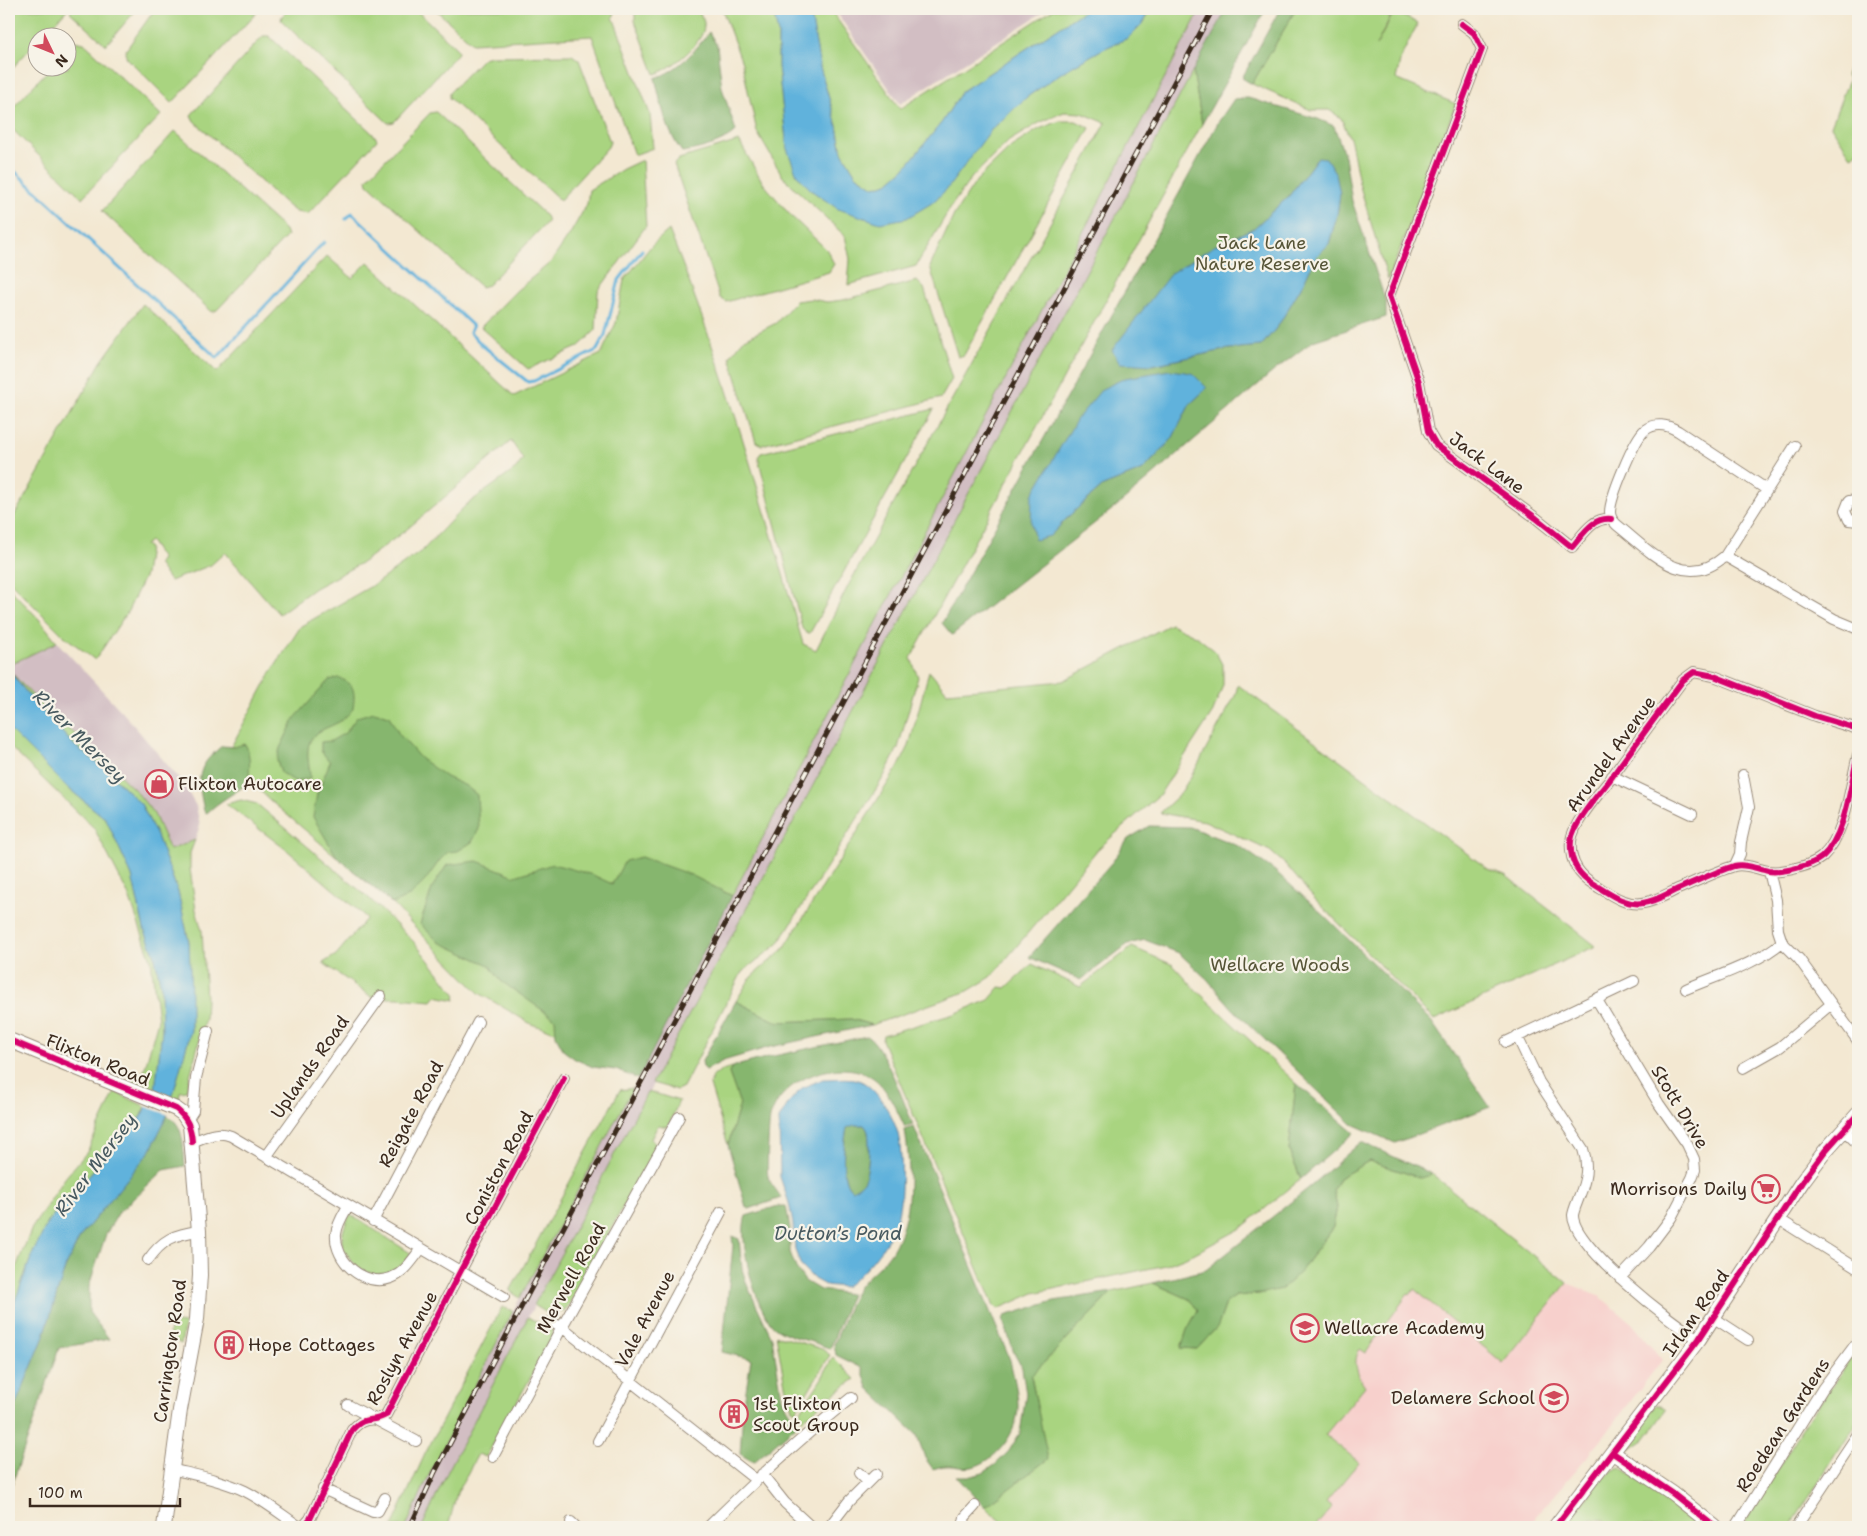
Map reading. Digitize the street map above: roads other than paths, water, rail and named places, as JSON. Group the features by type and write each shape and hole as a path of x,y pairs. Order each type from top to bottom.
{"street":[{"name":"Jack Lane","path":"1462,24 1474,33 1482,49 1390,296 1419,382 1428,430 1436,445 1536,518 1572,547 1593,522 1611,518"},
{"path":"1766,490 1756,481 1670,426 1652,426 1644,430 1628,458 1610,512 1611,518 1617,525 1665,562 1678,569 1688,571 1700,570 1719,562 1726,556 1795,446"},
{"path":"1858,500 1850,501 1844,510 1849,520 1858,521"},
{"path":"1726,556 1834,619 1858,629"},
{"name":"Arundel Avenue","path":"1858,729 1815,716 1714,676 1694,672 1683,680 1577,825 1571,841 1575,866 1586,880 1619,899 1630,903 1655,900 1700,879 1736,866 1769,871 1806,866 1822,856 1830,847 1842,821 1858,755"},
{"path":"1612,776 1688,809"},
{"path":"1736,866 1749,807 1748,781"},
{"path":"1769,871 1776,900 1778,930 1782,942 1799,960 1858,1041"},
{"path":"1686,989 1755,960 1773,950 1782,942"},
{"path":"1506,1042 1634,981"},
{"name":"Uplands Road","path":"266,1158 381,996"},
{"name":"Stott Drive","path":"1597,1000 1659,1104 1687,1144 1694,1159 1695,1170 1671,1218 1649,1247 1620,1278"},
{"path":"1744,1068 1780,1047 1830,1005"},
{"name":"Reigate Road","path":"373,1221 478,1022"},
{"path":"187,1120 193,1110 196,1078 208,1031"},
{"path":"1518,1036 1539,1082 1584,1149 1586,1158 1585,1183 1576,1206 1574,1222 1598,1255 1620,1278 1673,1323 1699,1339"},
{"name":"Flixton Road","path":"9,1040 176,1108"},
{"name":"Coniston Road","path":"460,1272 564,1078"},
{"name":"Carrington Road","path":"164,1527 171,1469 197,1319 200,1275 191,1129 187,1120 176,1108"},
{"name":"Irlam Road","path":"1554,1527 1613,1453 1699,1339 1777,1218 1825,1151 1858,1114"},
{"name":"Merwell Road","path":"493,1457 562,1327 679,1117"},
{"path":"1844,1130 1858,1144"},
{"path":"192,1142 225,1133 504,1297"},
{"path":"348,1206 336,1232 337,1249 347,1264 359,1274 372,1279 392,1278 410,1264 421,1249"},
{"name":"Vale Avenue","path":"598,1441 721,1212"},
{"path":"1777,1218 1858,1269"},
{"path":"148,1260 170,1238 183,1233 198,1231"},
{"name":"Roslyn Avenue","path":"301,1527 310,1519 352,1430 360,1421 367,1419 378,1420 386,1415 460,1272"},
{"name":"Irlam Road","path":"1714,1318 1748,1340"},
{"path":"550,1322 562,1327 629,1382 759,1477 811,1527"},
{"name":"Roedean Gardens","path":"1736,1527 1824,1388 1858,1341"},
{"path":"708,1527 806,1434 851,1398"},
{"name":"Roslyn Avenue","path":"348,1405 416,1441"},
{"path":"1796,1527 1858,1434"},
{"path":"1613,1453 1715,1527"},
{"path":"171,1469 244,1490 301,1527"},
{"path":"859,1473 868,1482"},
{"path":"829,1527 849,1501 876,1474"},
{"path":"324,1489 373,1512 378,1511 385,1498"},
{"path":"963,1527 965,1517 975,1506"}],"water":[{"path":"773,9 810,9 820,67 837,126 842,152 856,175 874,187 888,183 904,169 942,122 962,91 1087,9 1151,9 1144,22 1128,38 1103,49 1064,71 1027,97 991,130 947,189 932,203 907,218 880,223 838,209 812,191 797,175 787,149 778,66 778,34"},
{"path":"1318,157 1326,158 1336,174 1340,194 1337,215 1329,244 1315,258 1304,282 1278,326 1261,346 1229,349 1152,365 1120,363 1112,350 1171,273 1214,246 1254,228 1289,196"},
{"path":"1170,370 1192,373 1207,388 1190,404 1172,439 1143,470 1103,486 1071,514 1050,536 1035,540 1031,523 1032,495 1077,419 1102,389 1125,378"},
{"path":"9,671 35,703 74,745 104,768 141,804 157,836 178,892 189,942 191,1030 167,1116 150,1151 80,1237 65,1268 43,1339 9,1421 9,1317 32,1255 48,1222 139,1120 155,1090 162,1031 161,987 154,953 144,929 132,876 106,819 68,788 9,729"},
{"name":"Dutton's Pond","path":"823,1079 850,1079 864,1083 883,1102 896,1127 900,1143 900,1202 896,1221 887,1240 875,1258 861,1274 845,1287 825,1285 814,1279 801,1266 795,1250 789,1203 780,1177 779,1119 789,1102 802,1088","holes":["854,1125 864,1125 869,1136 866,1176 862,1183 852,1190 845,1179 844,1170 847,1128"]}],"waterway":[{"path":"9,166 217,358 324,242"},
{"path":"346,219 352,213 473,326 470,332 482,345 528,382 534,381 597,350 605,335 619,280 642,250"}],"railway":[{"path":"410,1527 435,1472 526,1298 1213,9"}],"place":[{"name":"Flixton Autocare","path":"159,784"},
{"name":"Morrisons Daily","path":"1766,1189"},
{"name":"Wellacre Academy","path":"1305,1328"},
{"name":"Hope Cottages","path":"229,1345"},
{"name":"Delamere School","path":"1554,1398"},
{"name":"1st Flixton Scout Group","path":"734,1414"}],"park label":[{"name":"Jack Lane Nature Reserve","path":"1262,253"},
{"name":"Wellacre Woods","path":"1280,965"}],"water label":[{"name":"River Mersey","path":"80,736"},
{"name":"River Mersey","path":"95,1164"}]}
